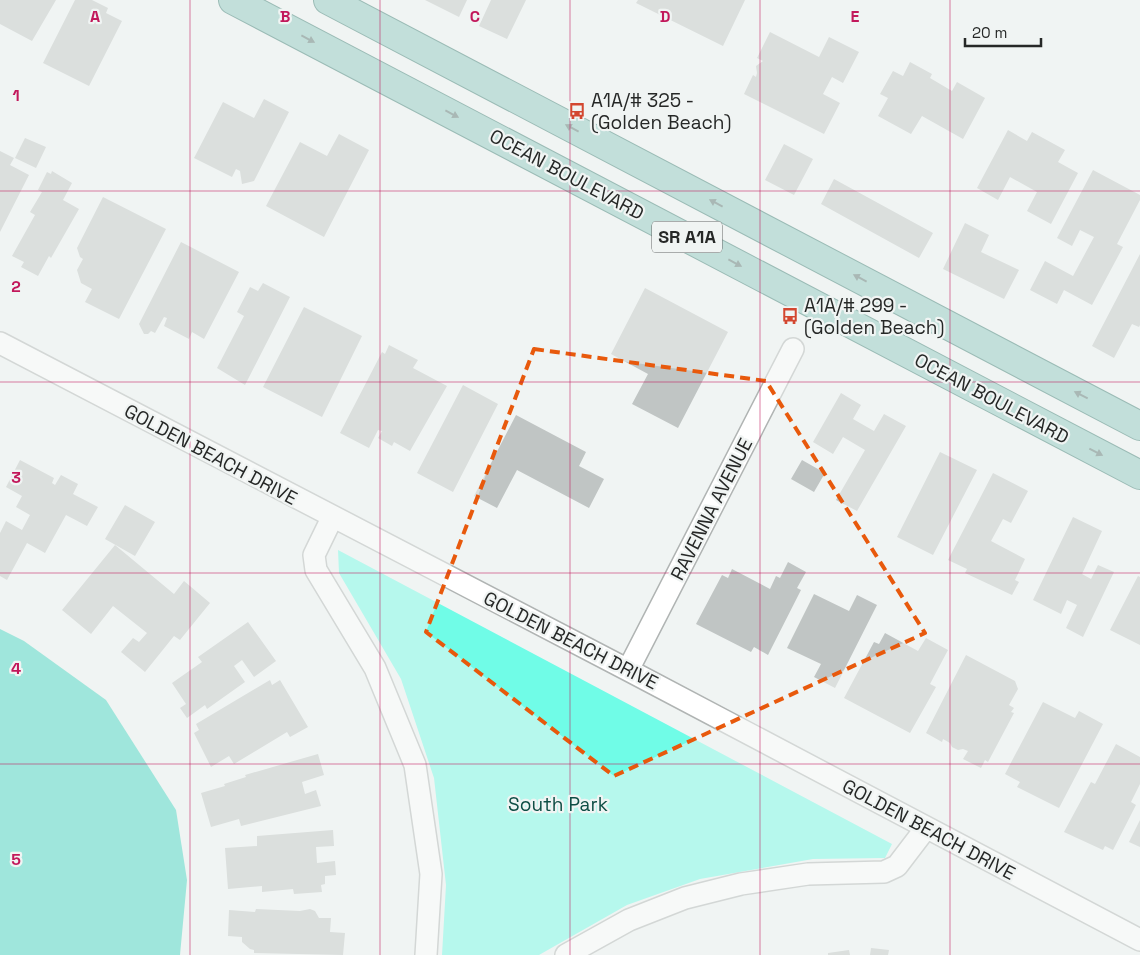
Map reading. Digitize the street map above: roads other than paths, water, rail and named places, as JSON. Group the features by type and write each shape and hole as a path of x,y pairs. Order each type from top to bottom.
{"main road":[{"name":"OCEAN BOULEVARD","path":"234,0 1140,475"},
{"name":"SR A1A","path":"328,0 1140,426"},
{"path":"812,303 835,265"}],"street":[{"name":"GOLDEN BEACH DRIVE","path":"0,343 332,518 628,670 1140,940"},
{"name":"RAVENNA AVENUE","path":"628,670 793,349"},
{"path":"332,518 314,555 316,570 375,668 415,765 431,874 426,955"},
{"path":"566,955 629,920 685,898 741,884 808,874 884,872 897,866 926,828"}],"place":[{"name":"A1A/# 325 - (Golden Beach)","path":"577,111"},
{"name":"A1A/# 299 - (Golden Beach)","path":"790,316"}],"park label":[{"name":"South Park","path":"558,804"}]}
